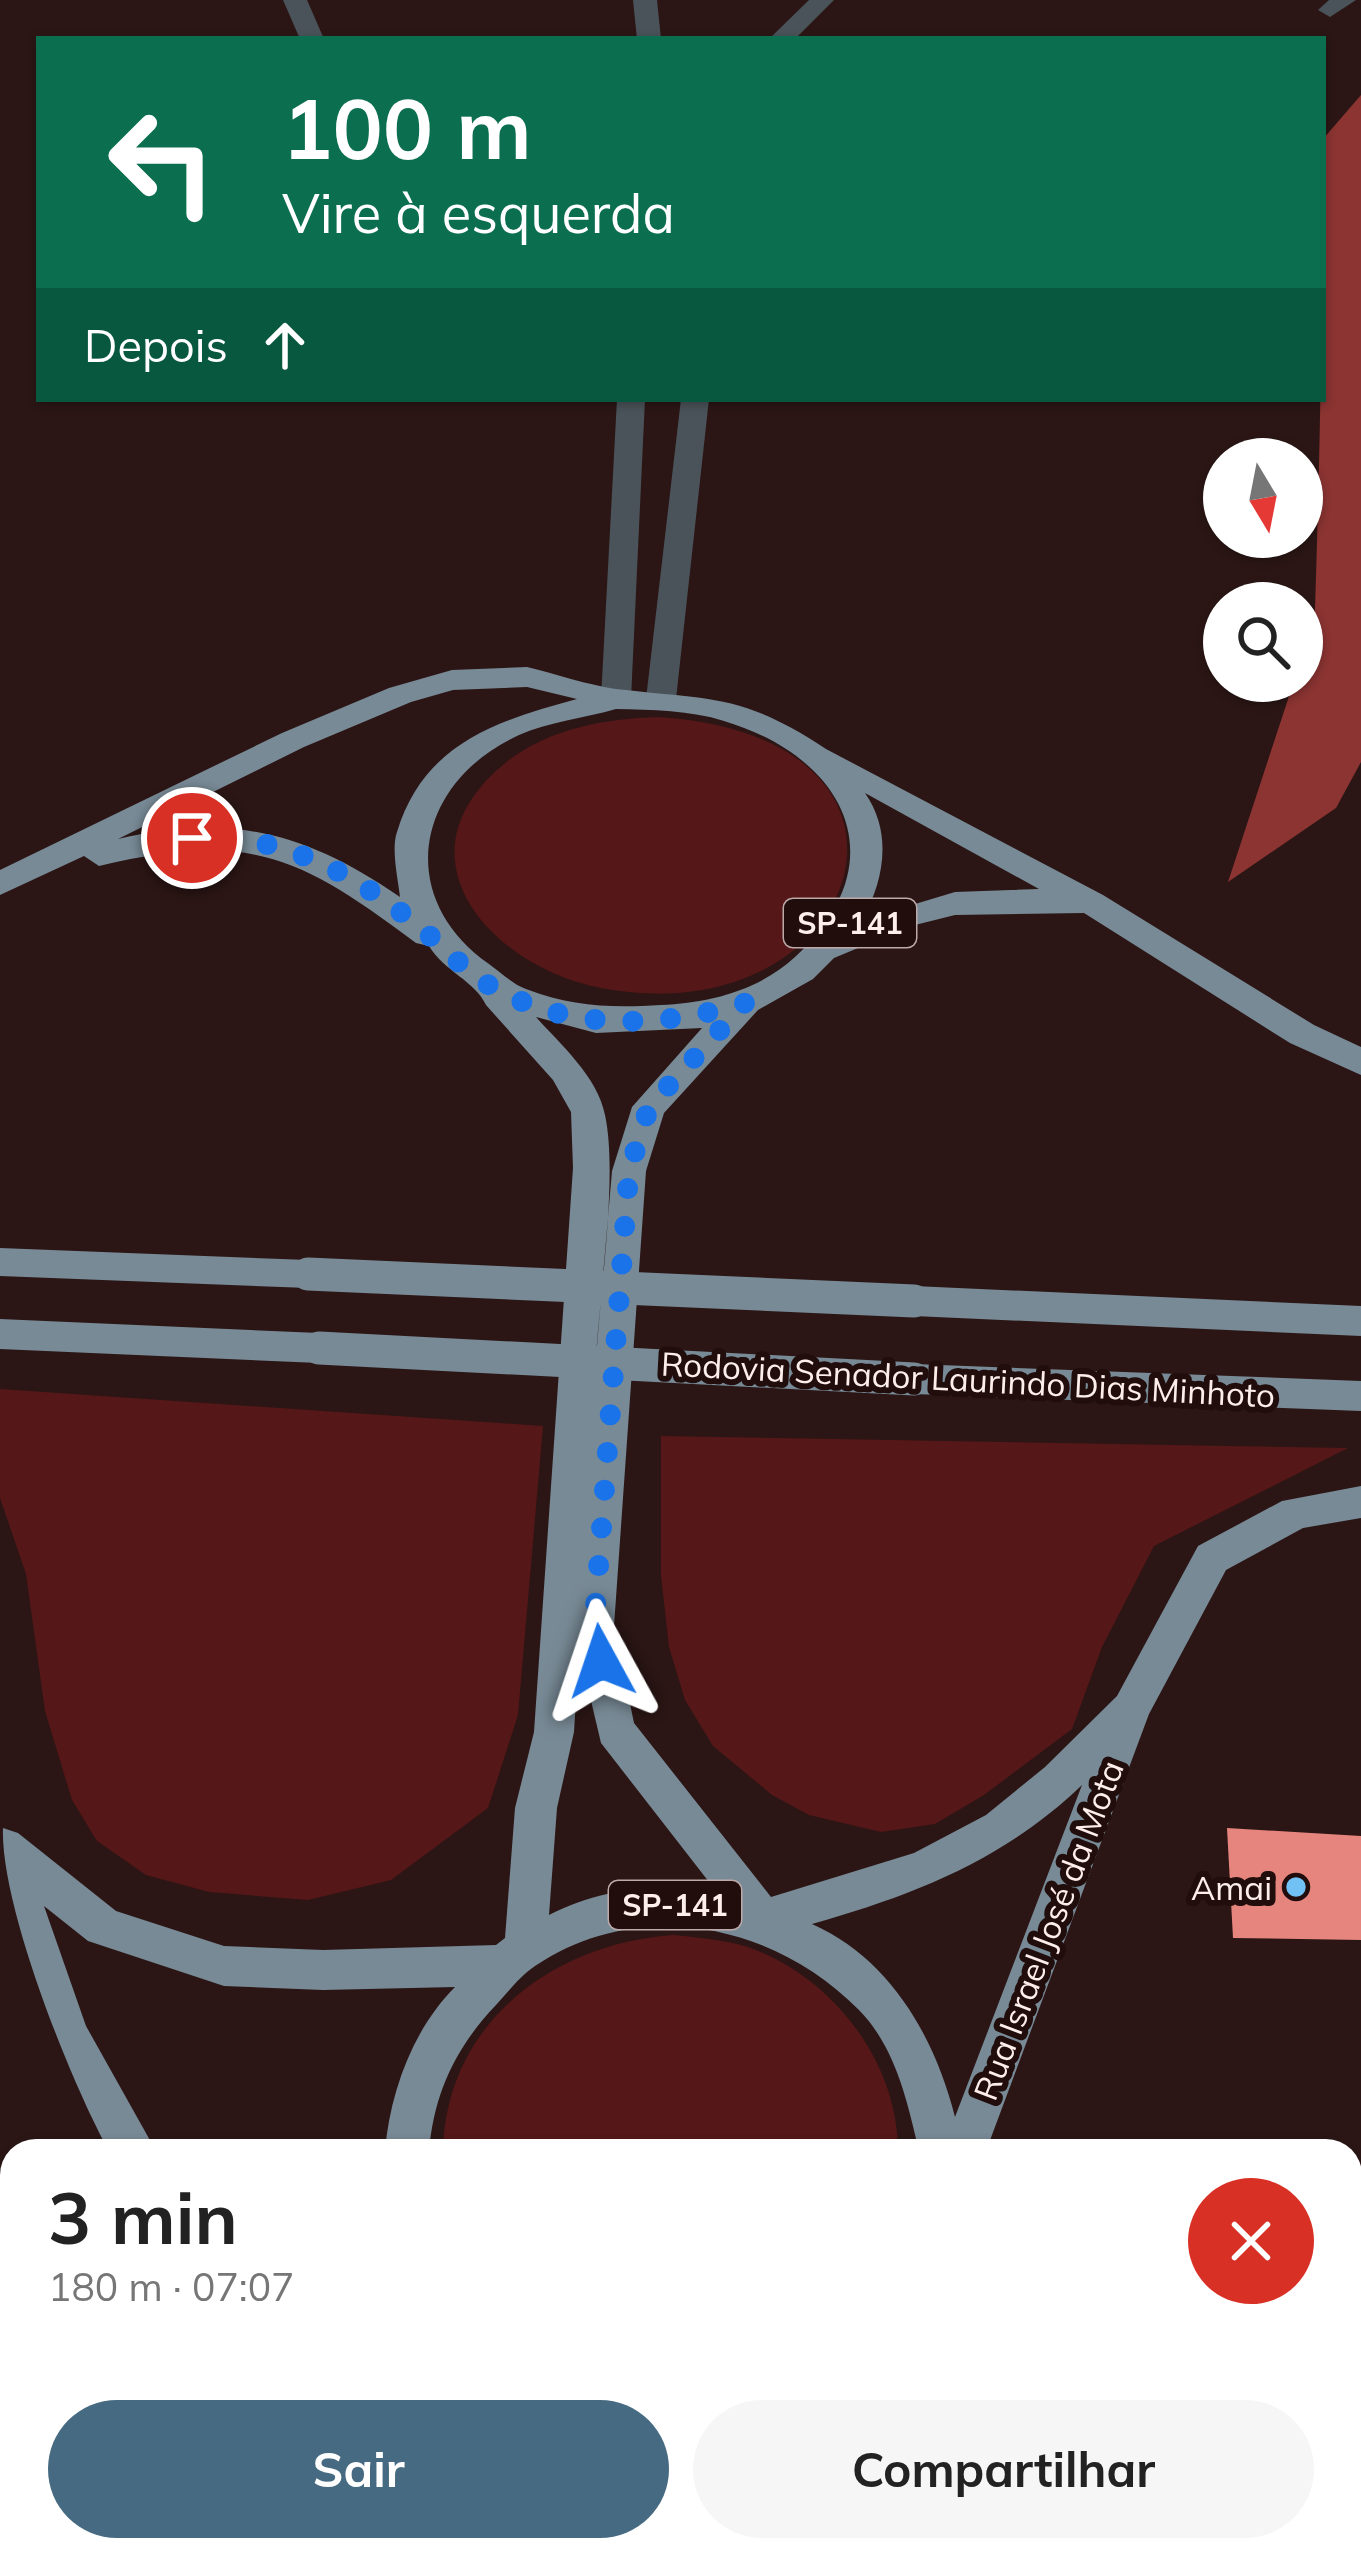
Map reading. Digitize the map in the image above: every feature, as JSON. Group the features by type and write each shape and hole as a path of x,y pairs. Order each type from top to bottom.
{"main road":[{"name":"SP-141","path":"7,881 293,740 417,690 452,680 527,676 616,699"},
{"name":"SP-141","path":"438,942 419,915 409,885 407,856 412,826 446,772 503,730 576,704 661,699 741,715 791,739 1092,903 1302,1034 1361,1062"},
{"name":"SP-141","path":"791,739 835,774 866,831 864,893 850,923 827,951"},
{"name":"SP-141","path":"7,881 154,840 231,836 281,845 344,872 488,985 565,1071 588,1112 590,1168 554,1732 536,1808 514,1957"},
{"name":"SP-141","path":"488,985 566,1016 658,1022 745,1003 776,989 827,951 897,915 976,898 1092,903"},
{"name":"SP-141","path":"745,1003 649,1107 629,1171 594,1626 616,1730 763,1919"},
{"path":"0,1262 1361,1322"},
{"name":"Rodovia Senador Laurindo Dias Minhoto","path":"0,1334 1361,1396"},
{"name":"Rua Israel José da Mota","path":"969,2139 1131,1709 1212,1558 1296,1513 1361,1502"},
{"name":"Rua Israel José da Mota","path":"763,1919 904,1874 979,1842 1057,1783 1131,1709"},
{"name":"SP-141","path":"2,1839 104,1927 224,1966 323,1970 514,1957"},
{"name":"SP-141","path":"2,1839 68,2036 127,2139"},
{"name":"SP-141","path":"409,2139 419,2087 440,2040 468,2000 514,1957 590,1917 640,1906 690,1904 763,1919 830,1952 868,1985 900,2024 923,2069 939,2118 940,2139"}],"street":[{"path":"296,0 311,36"},
{"path":"645,0 649,36"},
{"path":"784,36 822,0"},
{"path":"616,699 631,402"},
{"path":"661,699 695,402"}],"shaded area":[{"path":"1361,95 1361,762 1336,808 1228,882 1287,702 1323,702 1323,582 1315,582 1316,558 1323,558 1323,438 1319,438 1320,402 1326,402 1326,136"},
{"path":"658,717 754,736 816,774 844,824 843,878 816,929 764,969 692,991 601,988 563,977 527,959 496,935 472,907 457,875 455,841 468,806 514,756 572,729"},
{"path":"0,1389 543,1426 518,1715 488,1808 391,1880 308,1900 209,1892 146,1875 97,1841 72,1800 45,1711 26,1574 0,1498"},
{"path":"661,1436 1348,1448 1154,1546 1102,1647 1072,1729 984,1795 935,1824 881,1832 809,1815 772,1795 713,1746 685,1700 669,1647 661,1575"},
{"path":"674,1935 726,1942 756,1950 812,1983 857,2030 874,2058 887,2087 897,2139 445,2139 449,2105 463,2064 486,2028 549,1973 630,1941"}],"building":[{"name":"Amai","path":"1227,1828 1361,1836 1361,1940 1233,1938"}],"place":[{"name":"Amai","path":"1296,1887"}],"route":[{"path":"192,838 231,836 281,845 344,872 488,985 566,1016 658,1022 745,1003 649,1107 629,1171 594,1626 601,1661"}]}
